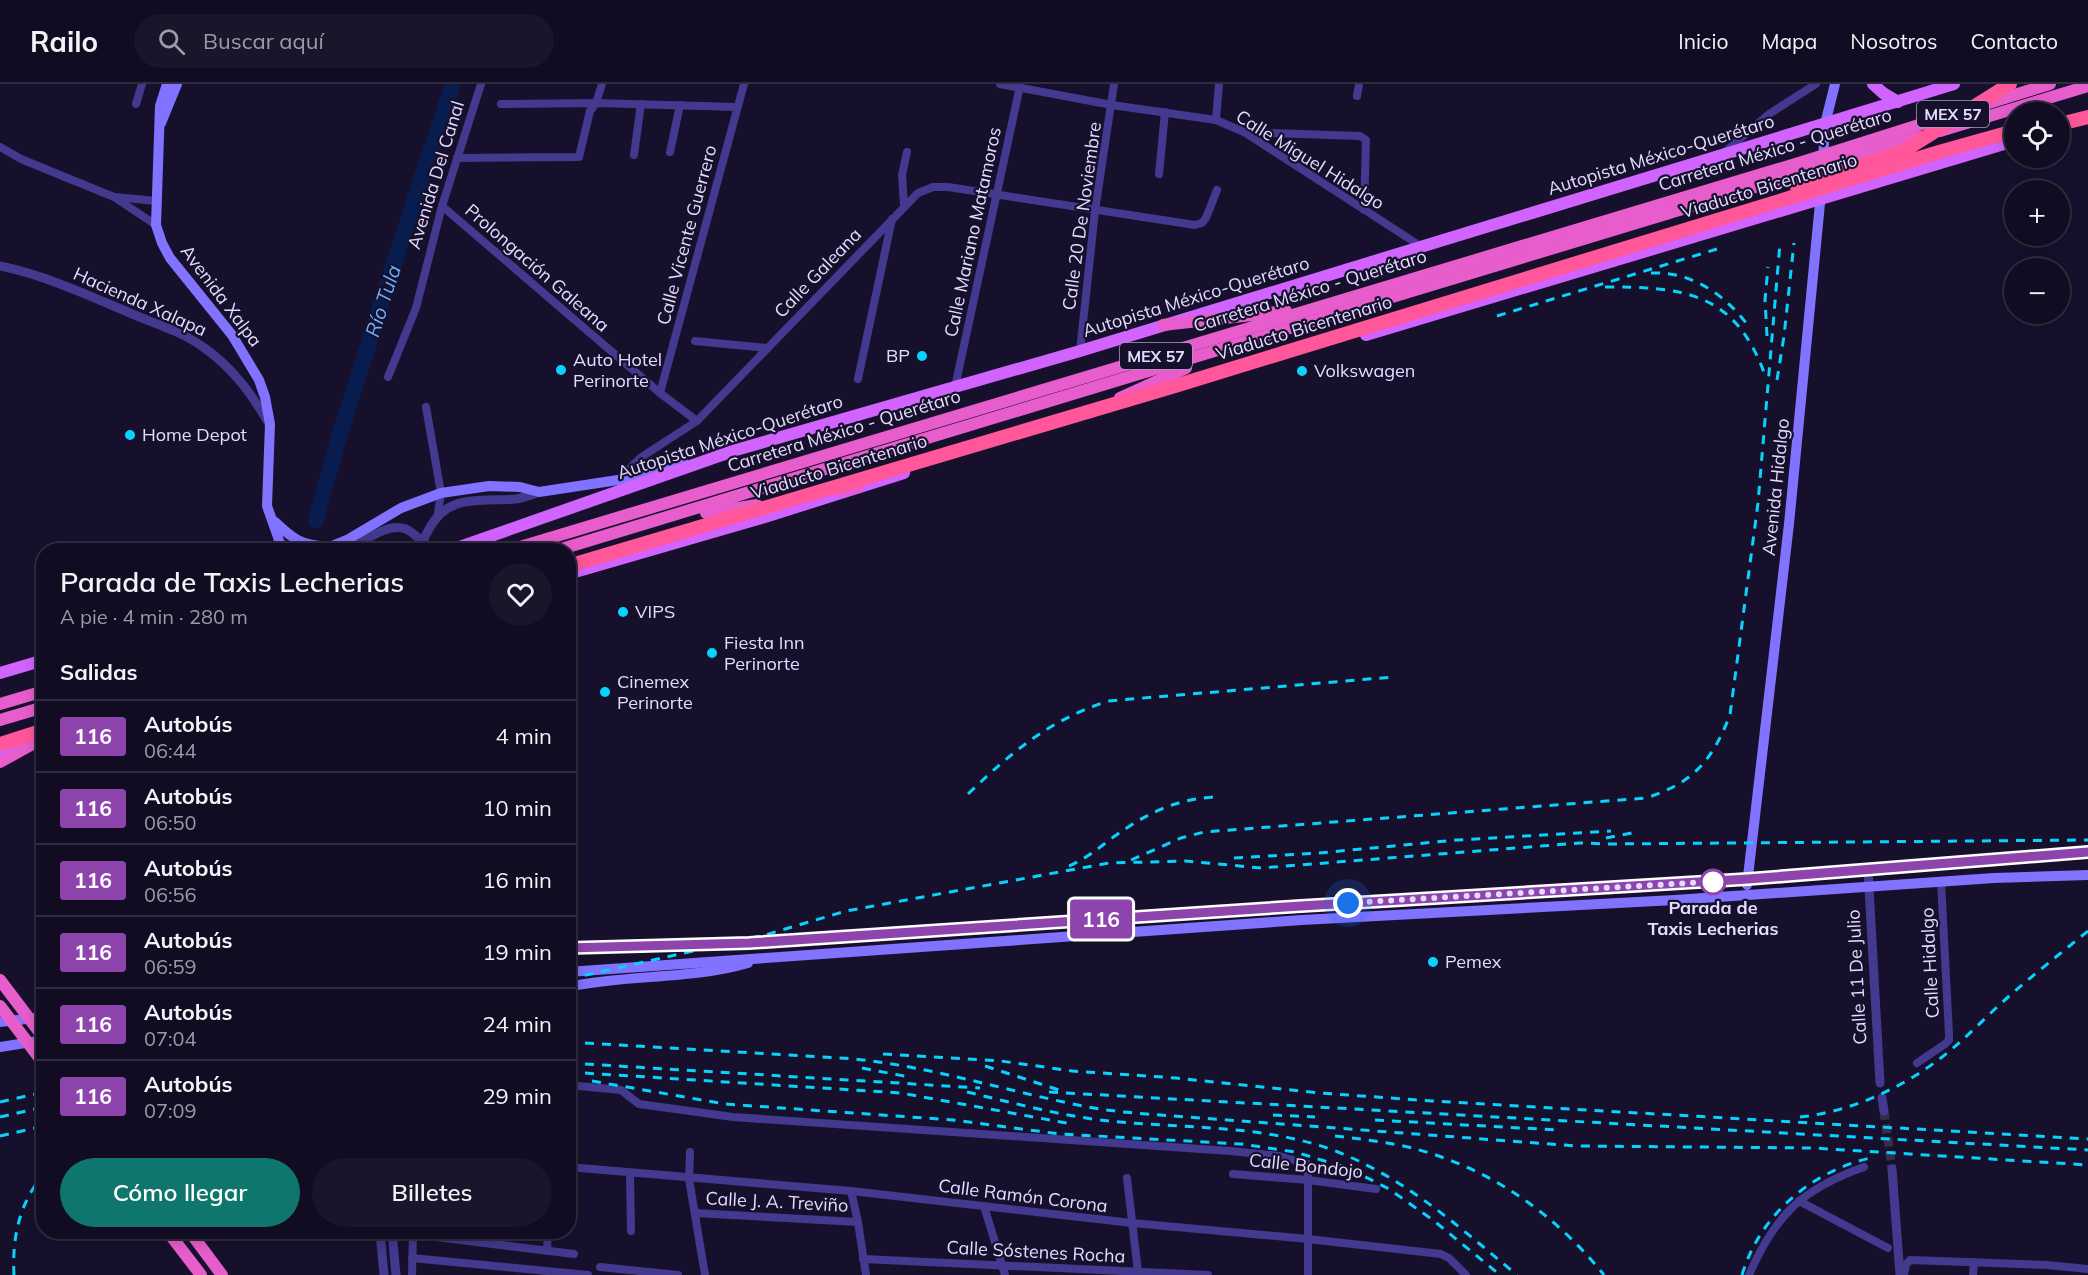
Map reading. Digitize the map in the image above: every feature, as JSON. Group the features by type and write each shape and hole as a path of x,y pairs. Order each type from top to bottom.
{"highway":[{"path":"1712,222 1798,187 1902,152 2010,84"},
{"name":"Carretera México - Querétaro","path":"576,545 1230,348 1858,150 2050,84"},
{"name":"Carretera México - Querétaro","path":"1858,150 2088,86"},
{"path":"2070,122 2088,118"},
{"name":"Viaducto Bicentenario","path":"576,570 2004,134"},
{"name":"Carretera México - Querétaro","path":"533,543 1320,307 1804,167"},
{"path":"1163,325 1320,307"},
{"path":"1058,423 1230,348"},
{"path":"655,522 859,487"},
{"path":"0,704 36,693"},
{"path":"0,720 36,709"},
{"path":"0,744 36,738"},
{"path":"0,762 36,741"},
{"path":"0,980 36,1028"},
{"path":"0,1006 36,1053"},
{"path":"173,1239 201,1275"},
{"path":"195,1239 222,1275"},
{"path":"209,1257 227,1275"}],"main road":[{"name":"Avenida Xalpa","path":"167,84 160,106 156,225 170,258 222,322 248,359 259,380 270,424 267,506 279,543"},
{"name":"Avenida Xalpa","path":"160,126 177,84"},
{"name":"Avenida Hidalgo","path":"1747,894 1789,524 1820,200 1825,124 1835,84"},
{"path":"1873,84 1898,102"},
{"name":"Autopista México-Querétaro","path":"471,543 736,450 1080,351 1724,153 1898,102 1940,86 1954,84"},
{"path":"2070,125 2088,118"},
{"path":"576,571 765,517 1058,423 2004,144"},
{"path":"340,543 401,508 441,493 489,486 520,487 539,492 618,480 736,450"},
{"path":"272,520 301,543"},
{"path":"0,673 36,662"},
{"path":"0,666 14,669"},
{"path":"0,753 36,739"},
{"path":"576,948 726,945 1301,906 1748,879 2088,852"},
{"path":"1993,860 1994,878"},
{"path":"576,971 1302,920 1675,900 1868,885 2088,875"},
{"path":"1301,906 1302,920"},
{"path":"576,985 724,970 765,958"},
{"path":"0,1022 36,1018"},
{"path":"0,1047 36,1040"}],"street":[{"path":"136,104 142,84"},
{"name":"Avenida Del Canal","path":"388,376 416,308 442,206 480,84"},
{"path":"457,158 579,157 590,111 596,103 602,84"},
{"name":"Calle Vicente Guerrero","path":"660,393 744,84"},
{"name":"Calle Miguel Hidalgo","path":"1000,84 1112,105 1216,120 1244,132 1422,247"},
{"name":"Calle 20 De Noviembre","path":"1080,351 1095,211 1114,84"},
{"path":"1216,120 1219,84"},
{"path":"1358,96 1359,84"},
{"path":"1724,153 1769,114 1811,85"},
{"name":"Calle Mariano Matamoros","path":"955,387 1020,86"},
{"path":"501,104 596,103 737,107"},
{"path":"634,155 641,104"},
{"path":"670,152 680,105"},
{"path":"1159,174 1164,112"},
{"path":"1244,132 1360,136 1366,140 1364,210"},
{"path":"0,147 21,159 114,197 156,225"},
{"path":"904,205 902,175 907,152"},
{"name":"Calle Galeana","path":"610,495 618,480 640,458 697,420 918,193 933,187 948,187 1195,225 1202,223 1206,218 1217,190"},
{"path":"114,197 156,201"},
{"name":"Prolongación Galeana","path":"442,206 660,393 697,420"},
{"path":"858,379 892,218"},
{"name":"Hacienda Xalapa","path":"0,266 28,272 96,298 202,346 227,366 252,395 270,424"},
{"path":"694,341 767,348"},
{"path":"423,543 438,513 441,493 426,407"},
{"path":"438,513 448,506 519,499 539,492"},
{"path":"361,543 382,531 395,528 405,529 418,543"},
{"name":"Calle 11 De Julio","path":"1868,870 1880,1083"},
{"name":"Calle Hidalgo","path":"1917,1063 1949,1040 1941,881"},
{"path":"576,1086 621,1090 639,1104 732,1117 1279,1156 1308,1164 1308,1275"},
{"path":"1882,1098 1884,1111"},
{"path":"690,1152 689,1179 705,1275"},
{"path":"1749,1275 1770,1234 1799,1201 1836,1177 1863,1167"},
{"name":"Calle Ramón Corona","path":"576,1168 850,1191 1132,1223 1441,1254 1449,1258 1466,1275"},
{"path":"1892,1169 1902,1275"},
{"path":"630,1173 631,1231"},
{"name":"Calle Bondojo","path":"1233,1174 1308,1180 1376,1189"},
{"path":"1127,1178 1138,1272"},
{"path":"850,1191 858,1222 866,1275"},
{"path":"1799,1201 1888,1248"},
{"path":"984,1206 1005,1275"},
{"name":"Calle J. A. Treviño","path":"694,1213 858,1222"},
{"path":"381,1239 384,1275"},
{"path":"393,1239 396,1275"},
{"path":"412,1239 412,1275"},
{"path":"457,1239 574,1254"},
{"path":"547,1251 548,1239"},
{"path":"412,1258 588,1275"},
{"name":"Calle Sóstenes Rocha","path":"863,1259 1003,1265 1102,1273 1208,1275"},
{"path":"1902,1275 1905,1264 1910,1260 2047,1265 2088,1269"},
{"path":"1973,1275 1974,1262"},
{"path":"2046,1275 2047,1265"},
{"path":"600,1267 678,1275"}],"waterway":[{"name":"Río Tula","path":"316,520 338,440 453,84"}],"tunnel":[{"path":"1884,1111 1892,1169"}],"railway":[{"path":"1131,860 1181,838 1204,832 1646,798 1676,785 1699,768 1716,745 1730,715 1758,503 1780,243"},
{"path":"1777,380 1794,243"},
{"path":"1497,316 1717,249"},
{"path":"1767,336 1765,300 1768,267"},
{"path":"1651,273 1681,276 1707,288 1730,305 1749,327"},
{"path":"1605,287 1659,289 1703,300 1722,311 1738,326 1753,347 1765,375"},
{"path":"968,794 1000,764 1032,739 1067,718 1108,701 1393,677"},
{"path":"1069,866 1091,854 1148,815 1185,801 1214,797"},
{"path":"1234,858 1319,853 1457,840 1611,831"},
{"path":"1606,838 1632,833"},
{"path":"576,977 765,935 846,911 1109,863 1186,861 1261,868 1580,843 2088,840"},
{"path":"1800,1117 1822,1114 1865,1101 1886,1092 1925,1069 1960,1042 2017,989 2088,931"},
{"path":"576,1042 855,1059 941,1073 1083,1106 1140,1114 1577,1146 1813,1148 2088,1165"},
{"path":"883,1054 1001,1061 1072,1071 1432,1101 2088,1139"},
{"path":"576,1063 980,1088"},
{"path":"985,1066 1059,1090"},
{"path":"862,1068 909,1077"},
{"path":"576,1073 901,1093 1072,1124"},
{"path":"592,1081 725,1104 953,1120 1060,1134 1241,1144 1295,1152 1348,1168 1389,1189 1433,1220 1500,1275"},
{"path":"967,1092 1073,1116 1109,1121 1254,1132 1311,1143 1338,1152 1387,1176 1432,1206 1517,1275"},
{"path":"1049,1092 2088,1150"},
{"path":"0,1102 36,1094"},
{"path":"0,1117 36,1109"},
{"path":"1273,1115 1315,1117"},
{"path":"1375,1120 1558,1130"},
{"path":"0,1136 36,1128"},
{"path":"1335,1136 1412,1148 1441,1157 1494,1181 1542,1213 1564,1232 1604,1275"},
{"path":"1742,1275 1750,1253 1762,1233 1792,1198 1831,1172 1875,1157"},
{"path":"14,1275 16,1234 23,1209 36,1184"}],"bus line":[{"name":"116","path":"576,948 749,943 1748,879 2088,852"}],"place":[{"name":"BP","path":"922,356"},
{"name":"Auto Hotel Perinorte","path":"561,370"},
{"name":"Volkswagen","path":"1302,371"},
{"name":"Home Depot","path":"130,435"},
{"name":"VIPS","path":"623,612"},
{"name":"Fiesta Inn Perinorte","path":"712,653"},
{"name":"Cinemex Perinorte","path":"605,692"},
{"name":"Parada de Taxis Lecherias","path":"1713,882"},
{"name":"Pemex","path":"1433,962"}],"route":[{"path":"1348,903 1724,881 1713,882"}]}
